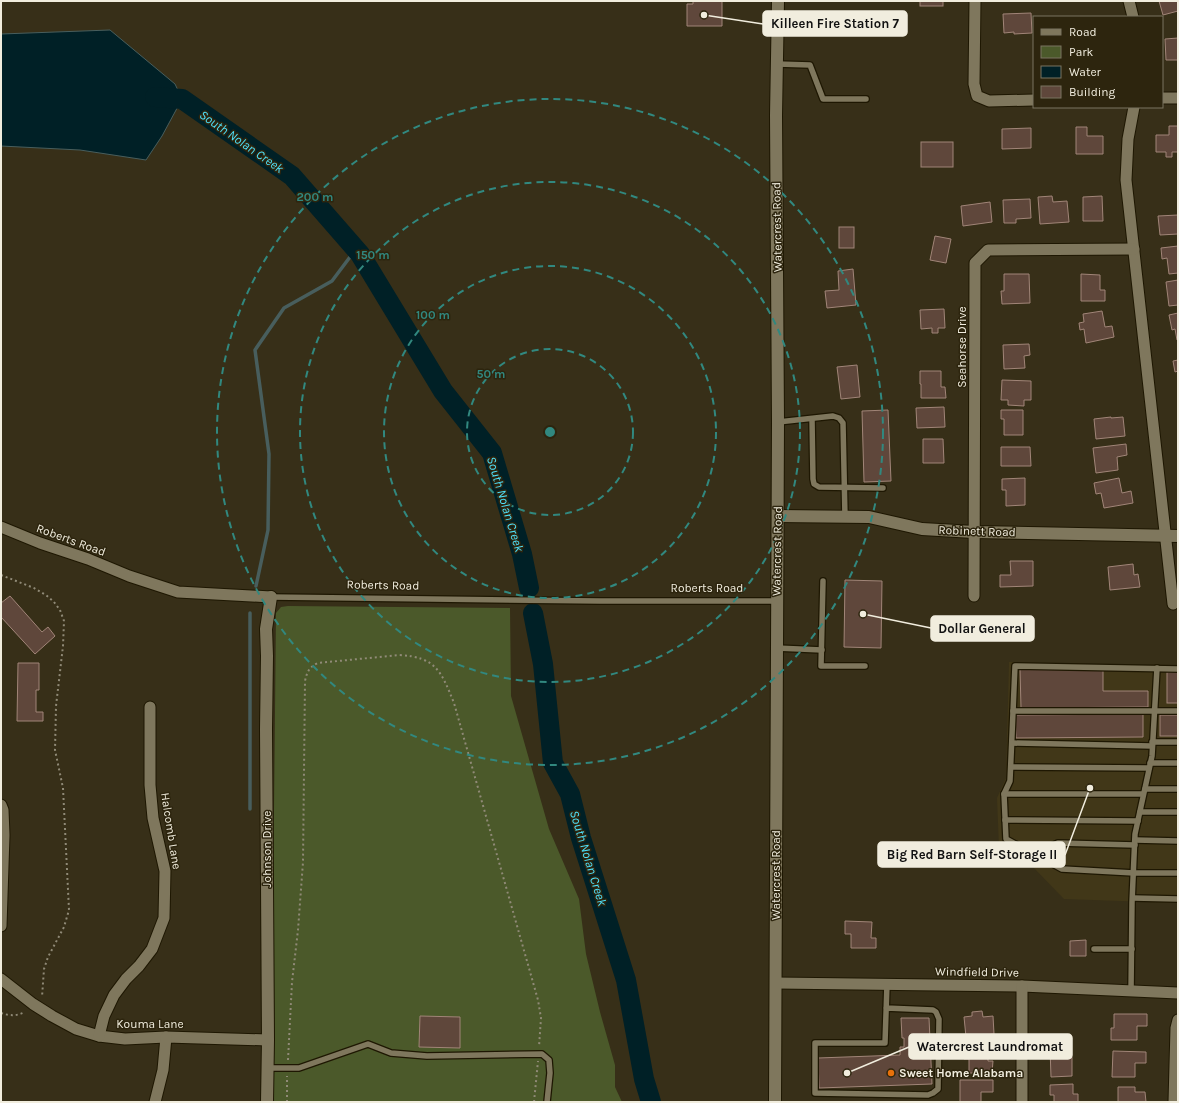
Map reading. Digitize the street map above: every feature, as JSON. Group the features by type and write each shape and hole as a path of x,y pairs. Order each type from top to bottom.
{"street":[{"name":"Watercrest Road","path":"775,1102 776,648 778,516 776,115 778,1"},
{"path":"975,1 974,84 977,96 989,101 1033,100"},
{"path":"1129,1 1133,16"},
{"path":"1163,98 1178,98"},
{"path":"1134,108 1128,139 1126,180 1173,604"},
{"name":"Seahorse Drive","path":"974,596 975,263 988,250 1134,249"},
{"name":"Robinett Road","path":"778,516 869,517 922,529 974,532 1178,536"},
{"name":"Roberts Road","path":"1,527 129,576 178,592 271,597"},
{"name":"Johnson Drive","path":"267,1102 266,629 271,597"},
{"name":"Halcomb Lane","path":"99,1036 104,1016 114,995 126,979 140,966 152,949 164,918 165,871 153,818 150,785 150,707"},
{"path":"1,805 3,810 4,835 1,926"},
{"name":"Kouma Lane","path":"1,979 35,1004 76,1029 99,1036 125,1039 166,1037 268,1040"},
{"name":"Windfield Drive","path":"776,983 1022,986 1178,993"},
{"path":"1022,986 1022,1102"},
{"path":"1174,1102 1176,1028 1178,1020"},
{"path":"155,1102 163,1070 166,1037"}],"lane":[{"path":"777,64 810,65 823,98 866,99"},
{"path":"778,422 834,416 839,418 844,423 845,516"},
{"path":"812,418 812,479 814,484 819,487 883,488"},
{"path":"823,581 821,666 865,666"},
{"name":"Roberts Road","path":"271,597 777,602"},
{"path":"776,648 822,650"},
{"path":"1178,669 1015,666 1010,781 1004,794 1006,839 1062,869 1134,873 1178,873"},
{"path":"1131,991 1135,843 1138,821 1150,765 1157,668"},
{"path":"1013,711 1178,711"},
{"path":"1012,744 1152,744 1178,742"},
{"path":"1011,767 1150,765 1178,763"},
{"path":"1004,794 1144,792 1178,789"},
{"path":"1140,812 1178,812"},
{"path":"1005,820 1138,821"},
{"path":"1034,854 1058,843 1135,843 1178,841"},
{"path":"1133,898 1178,899"},
{"path":"1094,949 1132,949"},
{"path":"886,1008 932,1010 936,1012 939,1019 938,1089 933,1093 928,1094 815,1093 815,1043 885,1043 886,1008 887,984"},
{"path":"267,1068 299,1068 368,1044 391,1053 427,1056 542,1054 549,1060 550,1073 547,1102"}],"path":[{"path":"1,575 34,588 46,595 60,610 64,621 64,646 56,706 55,750 63,788 69,910 64,927 48,957 44,969 42,996 24,1013 16,1015 1,1013"},
{"path":"287,1102 287,1068 292,982 298,930 303,862 306,674 311,666 318,663 398,655 412,656 423,659 435,666 444,679 454,702 538,1000 540,1018 539,1054 534,1102"}],"shaded area":[{"path":"1009,662 1178,666 1178,903 1064,899 1033,867 999,848 997,798 1006,778"}],"green space":[{"path":"281,607 510,608 511,696 549,829 579,899 586,954 615,1065 615,1087 622,1102 271,1102 276,613"}],"water":[{"path":"110,30 175,84 182,99 162,136 146,160 80,150 1,146 1,34"}],"building":[{"path":"693,1 722,1 722,26 687,26 687,4 693,4"},
{"path":"920,1 943,1 943,6 920,6"},
{"path":"1159,1 1178,1 1178,11 1163,15"},
{"path":"1031,13 1032,33 1004,33 1003,14"},
{"path":"1178,38 1178,60 1166,60 1165,39"},
{"path":"1169,126 1178,126 1178,152 1172,152 1172,157 1166,157 1166,152 1156,152 1156,135 1169,135"},
{"path":"1076,127 1087,127 1087,136 1103,136 1103,154 1076,154"},
{"path":"1031,128 1031,148 1002,149 1002,129"},
{"path":"921,142 953,142 953,167 921,167"},
{"path":"1052,196 1053,202 1067,201 1069,222 1040,224 1038,197"},
{"path":"1102,196 1103,221 1083,221 1083,197"},
{"path":"1030,199 1031,218 1016,219 1016,223 1004,223 1003,200"},
{"path":"990,202 992,222 963,226 961,206"},
{"path":"1178,215 1178,234 1160,235 1158,216"},
{"path":"839,227 854,227 854,248 839,248"},
{"path":"935,236 951,239 946,263 930,260"},
{"path":"1178,246 1178,273 1169,274 1167,258 1162,259 1161,248"},
{"path":"853,269 856,305 827,308 825,291 839,290 838,271"},
{"path":"1004,274 1029,274 1030,303 1002,304 1001,291 1004,291"},
{"path":"1081,274 1100,275 1100,290 1105,290 1105,301 1081,301"},
{"path":"1178,280 1178,305 1169,306 1166,282"},
{"path":"944,309 945,328 938,328 938,333 932,333 932,328 921,329 920,310"},
{"path":"1102,311 1105,327 1112,326 1114,337 1086,343 1084,329 1080,330 1079,323 1084,322 1083,314"},
{"path":"1178,313 1177,340 1175,329 1172,330 1169,315"},
{"path":"1029,344 1030,355 1024,356 1025,368 1004,369 1003,345"},
{"path":"1178,360 1178,371 1175,372 1173,361"},
{"path":"857,365 860,397 841,399 837,367"},
{"path":"920,371 941,371 941,387 945,387 946,398 921,398"},
{"path":"1002,380 1031,381 1031,400 1024,400 1024,406 1008,405 1008,400 1001,400"},
{"path":"944,407 945,427 917,428 916,408"},
{"path":"888,410 891,481 864,482 862,411"},
{"path":"1001,410 1023,410 1023,435 1004,435 1004,419 1001,419"},
{"path":"1123,417 1125,436 1096,439 1094,419"},
{"path":"923,439 943,439 944,463 923,463"},
{"path":"1126,444 1127,455 1117,457 1118,470 1096,473 1093,448"},
{"path":"1001,447 1030,447 1031,466 1001,466"},
{"path":"1025,478 1025,505 1006,506 1006,490 1002,490 1002,479"},
{"path":"1119,478 1122,493 1131,491 1133,503 1104,508 1101,493 1096,494 1094,483"},
{"path":"1010,561 1033,561 1033,586 1000,587 1000,575 1011,575"},
{"path":"1133,564 1134,575 1138,574 1140,587 1110,590 1108,567"},
{"path":"845,580 882,581 881,648 844,647"},
{"path":"10,596 42,632 48,627 55,636 35,654 1,617 1,603"},
{"path":"18,663 39,663 39,690 36,690 36,712 43,712 43,721 17,721"},
{"path":"1020,669 1103,669 1103,691 1148,691 1148,707 1021,708"},
{"path":"1167,672 1178,672 1178,703 1167,703"},
{"path":"1143,714 1143,737 1016,738 1015,715"},
{"path":"1160,715 1178,715 1178,736 1160,736"},
{"path":"845,921 872,922 871,938 876,938 876,948 851,948 851,934 845,934"},
{"path":"1086,940 1086,956 1070,956 1070,941"},
{"path":"982,1011 983,1017 993,1016 994,1034 966,1037 964,1017 972,1016 972,1012"},
{"path":"1114,1014 1147,1014 1147,1026 1137,1026 1137,1040 1111,1040 1111,1028 1114,1028"},
{"path":"420,1016 460,1017 460,1048 419,1047"},
{"path":"901,1018 929,1018 932,1084 819,1088 818,1058 900,1055 900,1047 904,1047"},
{"path":"969,1046 988,1046 988,1061 993,1061 992,1073 969,1073 969,1059 964,1059 965,1053 969,1053"},
{"path":"1050,1048 1070,1048 1070,1057 1072,1057 1072,1076 1051,1077"},
{"path":"1113,1051 1146,1052 1146,1063 1135,1063 1135,1077 1112,1077"},
{"path":"960,1080 993,1080 993,1092 981,1092 981,1102 960,1102"},
{"path":"1073,1084 1073,1094 1078,1094 1078,1102 1054,1102 1054,1095 1050,1095 1050,1085"},
{"path":"1118,1087 1135,1087 1135,1092 1145,1092 1146,1102 1118,1102"}],"waterway":[{"name":"South Nolan Creek","path":"155,97 182,99 292,176 360,254 443,391 492,453 522,554 529,588"},
{"path":"256,586 268,530 269,454 255,350 284,308 332,281 356,249"},
{"path":"250,613 250,809"},
{"name":"South Nolan Creek","path":"533,613 543,664 553,763 570,794 581,838 626,980 644,1079 651,1102"}],"place":[{"name":"Killeen Fire Station 7","path":"704,15"},
{"name":"Dollar General","path":"863,614"},
{"name":"Big Red Barn Self-Storage II","path":"1090,788"},
{"name":"Watercrest Laundromat","path":"847,1073"},
{"name":"Sweet Home Alabama","path":"891,1073"}]}
